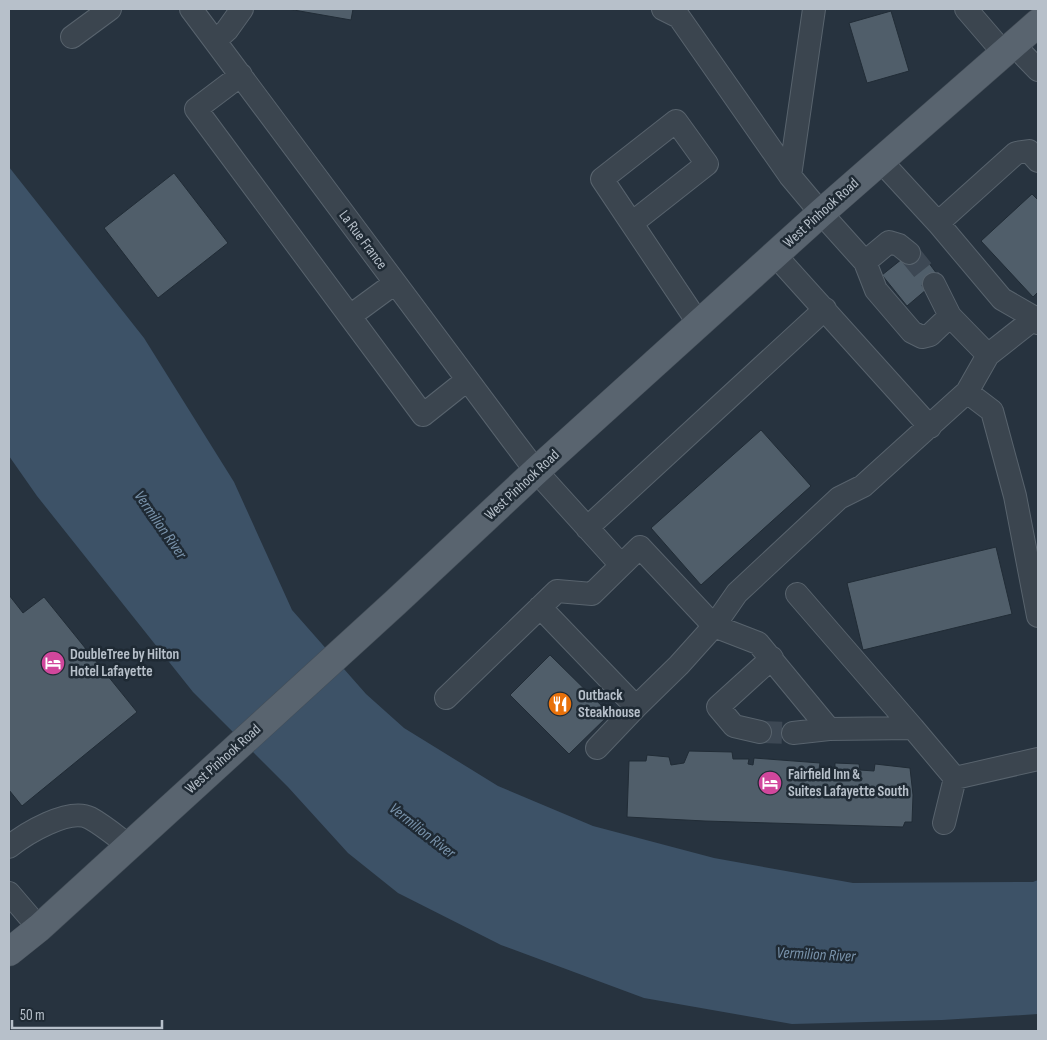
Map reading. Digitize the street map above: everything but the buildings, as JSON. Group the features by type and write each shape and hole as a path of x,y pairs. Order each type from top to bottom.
{"main road":[{"name":"West Pinhook Road","path":"9,952 39,928 396,602 536,471 821,213 1038,23"}],"street":[{"path":"72,37 110,9"},
{"name":"La Rue France","path":"191,9 466,380 536,471 621,565"},
{"path":"215,41 227,30 242,9"},
{"path":"663,9 679,17 790,176 866,262 876,290 912,332 922,337 930,335 950,316"},
{"path":"790,176 814,9"},
{"path":"966,9 1008,48 1038,70"},
{"path":"240,75 196,109 423,415 466,380"},
{"path":"632,223 707,164 676,121 602,179 699,324"},
{"path":"938,224 1016,153 1029,151 1038,161"},
{"path":"597,748 679,665 714,626 737,593 839,498 863,486 930,427 967,392 988,355 1037,319 1002,299 880,160"},
{"path":"866,262 889,242 899,245 909,253"},
{"path":"775,255 930,427"},
{"path":"350,316 395,283"},
{"path":"934,284 950,316 988,355"},
{"path":"588,528 825,309"},
{"path":"967,392 992,411 1015,496 1038,616"},
{"path":"446,698 557,591 592,594 640,547 714,626 758,643 830,729"},
{"path":"797,594 955,778"},
{"path":"540,607 636,707"},
{"path":"760,732 734,726 718,707 772,658"},
{"path":"793,733 830,729 913,728"},
{"path":"955,778 1038,759"},
{"path":"944,823 955,778"},
{"path":"9,847 23,836 64,816 88,817 128,845"},
{"path":"9,893 39,928"}],"water":[{"name":"Vermilion River","path":"9,167 144,338 234,482 292,610 366,694 404,728 498,786 593,826 714,858 853,883 1033,882 1038,880 1038,1014 942,1020 792,1024 644,998 501,945 398,893 348,853 288,787 193,692 37,496 9,456"}],"tunnel":[{"path":"909,253 934,284"},
{"path":"760,732 793,733"}],"place":[{"name":"DoubleTree by Hilton Hotel Lafayette","path":"53,663"},
{"name":"Outback Steakhouse","path":"560,704"},
{"name":"Fairfield Inn & Suites Lafayette South","path":"770,783"}]}
